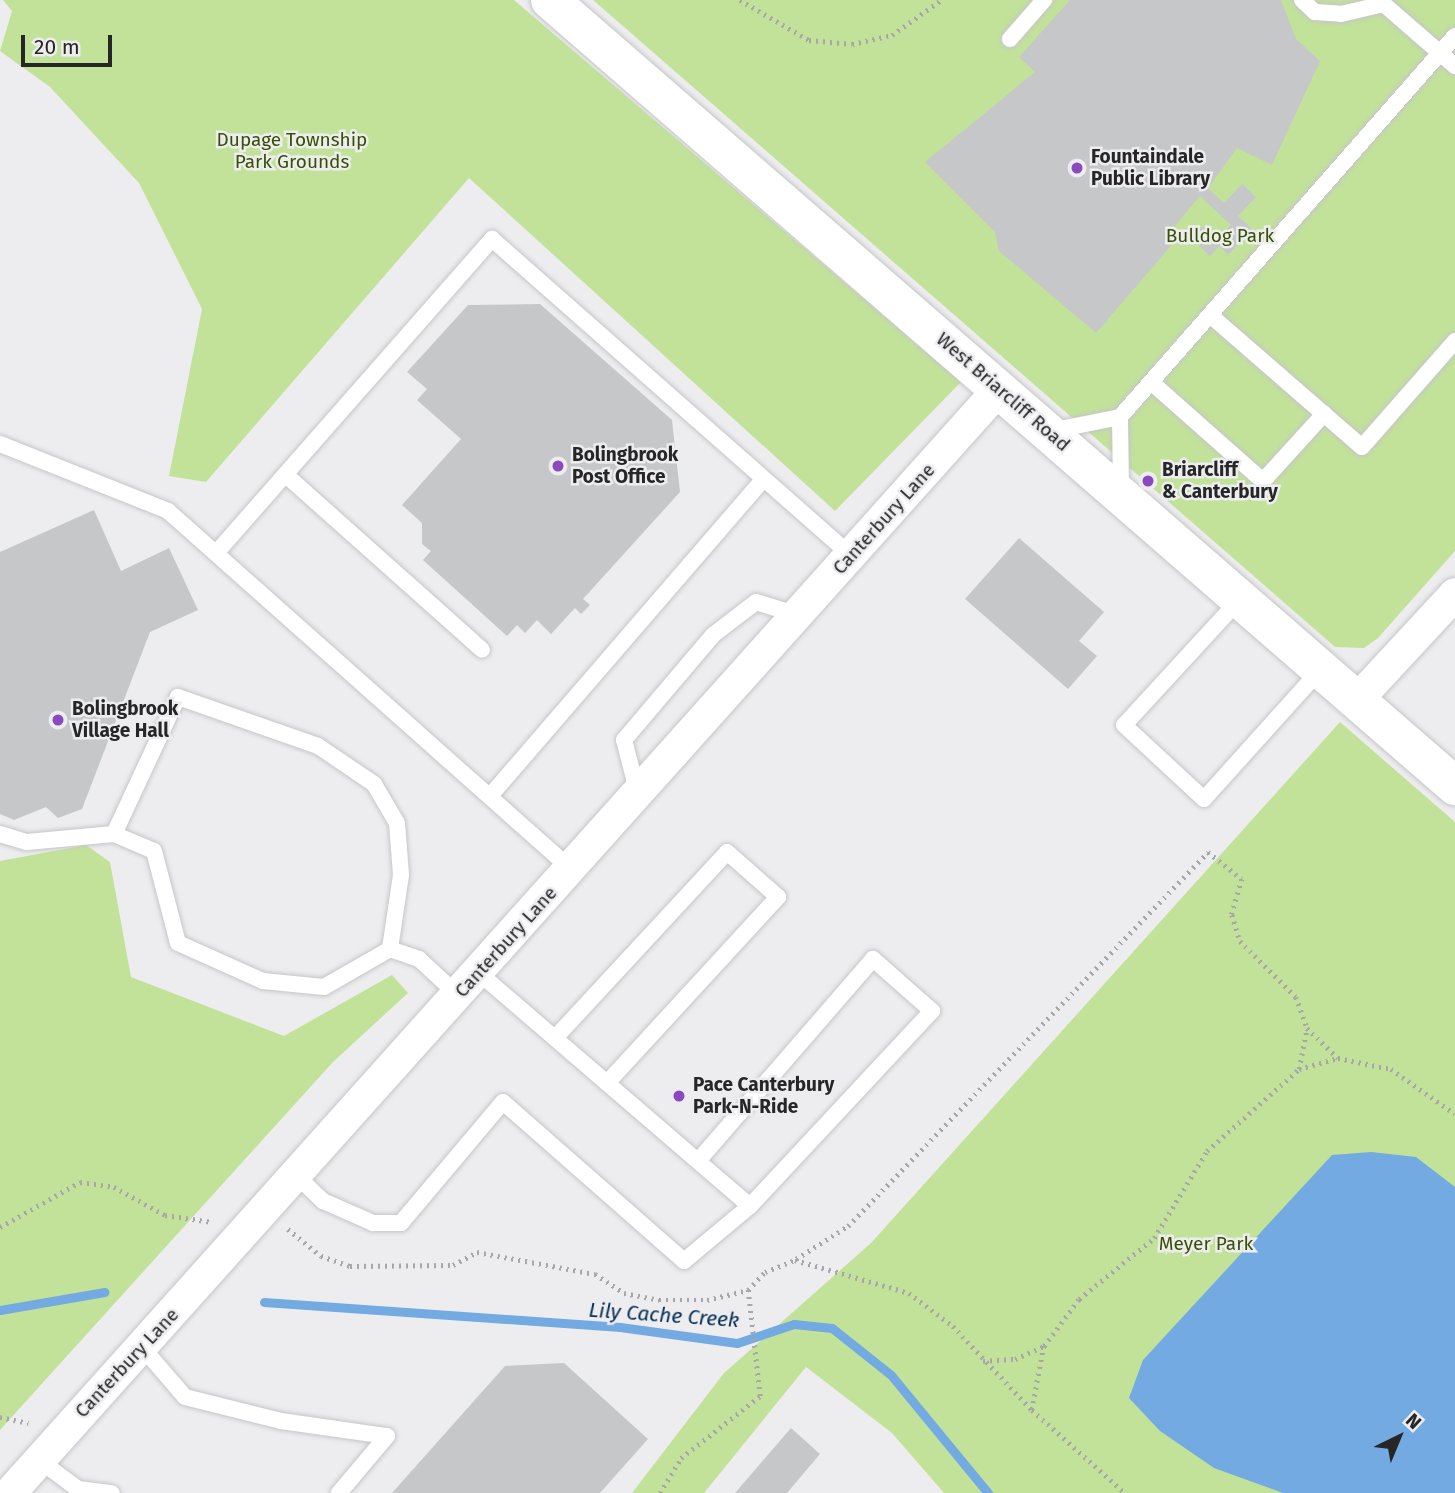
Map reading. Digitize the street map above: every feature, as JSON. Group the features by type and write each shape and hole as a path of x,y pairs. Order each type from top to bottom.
{"street":[{"name":"West Briarcliff Road","path":"550,0 1455,786"},
{"name":"Canterbury Lane","path":"10,1493 298,1177 999,389"},
{"path":"1357,701 1455,594"}],"lane":[{"path":"1010,38 1044,0"},
{"path":"1302,0 1315,12 1341,14 1382,2 1455,66"},
{"path":"1047,431 1120,417 1455,36"},
{"path":"217,552 287,476 492,239 762,481 851,555"},
{"path":"1210,315 1362,447 1455,341"},
{"path":"1151,382 1263,481 1324,414"},
{"path":"1120,417 1121,496"},
{"path":"0,444 146,498 217,552 571,869"},
{"path":"287,476 482,650"},
{"path":"490,796 762,481"},
{"path":"1240,599 1124,725 1204,799 1321,669"},
{"path":"638,794 624,740 713,635 756,602 798,615"},
{"path":"114,834 178,697 317,746 374,784 397,823 401,870 390,948"},
{"path":"0,834 27,842 114,834 154,851 178,943 263,981 324,987 390,948"},
{"path":"555,1038 727,852 779,897 607,1083"},
{"path":"390,948 469,984 555,1038 750,1206"},
{"path":"298,1177 323,1201 373,1223 401,1223 503,1102 684,1261 750,1206 932,1011 873,959 698,1161"},
{"path":"142,1347 185,1397 281,1421 387,1436 339,1493"},
{"path":"39,1460 78,1489 112,1493"},
{"path":"0,1489 10,1493"}],"path":[{"path":"740,0 809,40 852,44 892,36 941,0"},
{"path":"288,1229 321,1256 350,1266 453,1265 477,1252 595,1274 624,1293 659,1300 707,1300 748,1290 765,1272 795,1260 848,1226 1208,852 1242,879 1232,915 1240,941 1296,997 1307,1028 1338,1058"},
{"path":"1299,1069 1307,1028"},
{"path":"1032,1410 1044,1346 1079,1298 1154,1238 1207,1151 1299,1069 1338,1058 1391,1069 1455,1114"},
{"path":"0,1227 80,1182 114,1186 165,1215 220,1223"},
{"path":"795,1260 909,1293 953,1326 982,1361 1032,1410 1125,1493"},
{"path":"660,1493 681,1458 725,1418 751,1406 764,1386 748,1290"},
{"path":"982,1361 1015,1359 1044,1346"},
{"path":"0,1417 28,1423"}],"green space":[{"name":"Dupage Township Park Grounds","path":"3,0 514,0 961,382 835,511 469,178 206,482 169,476 202,309 139,183 50,87 0,51 12,11"},
{"name":"Bulldog Park","path":"593,0 1455,0 1455,551 1378,638 1364,648 1335,647"},
{"name":"Meyer Park","path":"1340,722 1455,822 1455,1493 944,1493 892,1433 806,1367 704,1493 632,1493 724,1373 871,1243"},
{"path":"86,845 110,862 131,977 284,1036 392,975 408,993 333,1062 0,1430 0,861"}],"water":[{"path":"1371,1152 1416,1157 1455,1187 1455,1493 1283,1493 1214,1468 1160,1431 1129,1398 1143,1360 1332,1155"}],"building":[{"name":"Fountaindale Public Library","path":"1070,0 1281,0 1296,39 1320,61 1272,165 1237,148 1208,188 1224,203 1242,184 1256,197 1238,216 1252,229 1228,255 1219,246 1210,256 1192,239 1203,226 1217,239 1231,225 1200,196 1168,234 1175,241 1096,333 999,251 995,232 925,162 1035,72 1019,57"},
{"name":"Bolingbrook Post Office","path":"540,304 672,420 680,492 583,599 590,605 581,614 575,608 551,634 537,620 525,633 517,625 507,636 423,560 431,551 422,544 422,523 402,505 461,439 417,400 427,389 407,372 468,305"},
{"name":"Bolingbrook Village Hall","path":"94,510 121,571 169,548 198,610 150,632 82,809 58,818 46,807 14,820 0,814 0,552"},
{"path":"1019,538 1104,612 1079,641 1097,656 1068,689 965,599"},
{"path":"564,1363 648,1439 600,1493 392,1493 505,1366"},
{"path":"791,1428 820,1454 787,1493 735,1493"}],"waterway":[{"name":"Lily Cache Creek","path":"0,1310 104,1292"},
{"name":"Lily Cache Creek","path":"264,1302 620,1327 737,1343 794,1324 832,1328 891,1375 988,1493"}],"place":[{"name":"Fountaindale Public Library","path":"1077,168"},
{"name":"Bolingbrook Post Office","path":"558,466"},
{"name":"Briarcliff & Canterbury","path":"1148,481"},
{"name":"Bolingbrook Village Hall","path":"58,720"},
{"name":"Pace Canterbury Park-N-Ride","path":"679,1096"}]}
